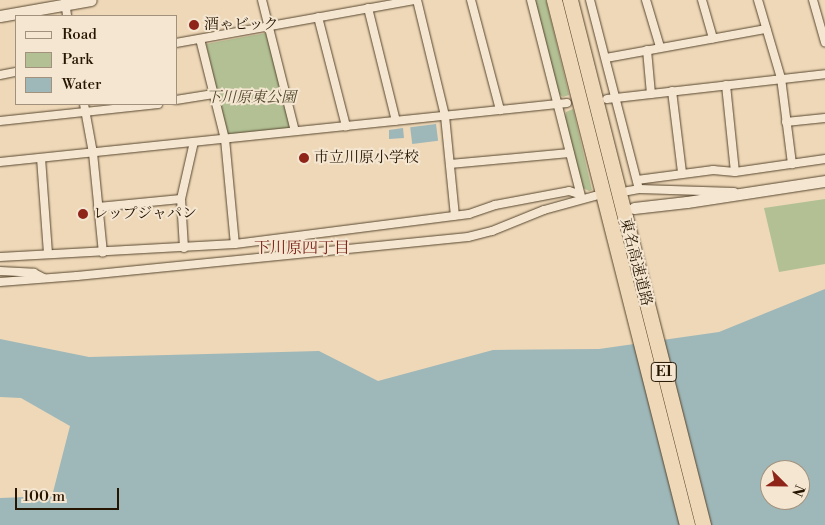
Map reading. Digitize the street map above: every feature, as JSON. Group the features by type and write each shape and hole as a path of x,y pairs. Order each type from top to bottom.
{"highway":[{"name":"東名高速道路","path":"554,0 687,525"},
{"name":"東名高速道路","path":"570,0 630,213 703,525"}],"street":[{"path":"0,16 66,7 91,0"},
{"path":"262,0 295,131"},
{"path":"178,43 416,0 445,116 455,216"},
{"path":"471,0 500,110"},
{"path":"531,0 581,196"},
{"path":"590,0 639,188"},
{"path":"646,0 660,47"},
{"path":"702,0 713,38"},
{"path":"758,0 781,78 792,164"},
{"path":"813,0 825,42"},
{"path":"368,8 396,121"},
{"path":"318,17 346,126"},
{"path":"606,58 766,29"},
{"path":"200,39 225,139 235,244"},
{"path":"647,50 651,94"},
{"path":"0,75 15,72"},
{"path":"607,99 825,74"},
{"path":"726,85 735,172"},
{"path":"672,92 682,173"},
{"path":"178,100 214,94"},
{"path":"0,162 567,103"},
{"path":"84,105 93,153 103,253"},
{"path":"0,121 149,105"},
{"path":"786,122 825,118"},
{"path":"184,248 181,199 194,142"},
{"path":"450,164 569,154"},
{"path":"41,158 48,253"},
{"path":"637,180 713,170 735,172 825,159"},
{"path":"630,213 741,193 825,181"},
{"path":"628,191 639,188 717,190 741,193"},
{"path":"0,257 48,253 103,253 235,244 455,216 544,195 570,191 581,196"},
{"path":"0,282 468,237 492,231 581,196 595,196"},
{"path":"98,207 181,199"},
{"path":"0,271 34,273 46,278"}],"green space":[{"path":"535,0 546,0 569,95 563,97 559,94"},
{"name":"下川原東公園","path":"266,33 291,129 231,136 227,134 206,44"},
{"path":"573,109 592,190 589,191 581,187 565,117 566,112"},
{"path":"825,199 825,264 779,272 764,208"}],"water":[{"path":"436,124 438,141 412,144 410,127"},
{"path":"403,128 404,138 389,139 389,130"},
{"path":"825,289 825,525 0,525 0,498 52,496 70,426 21,398 0,397 0,339 89,357 319,351 378,381 493,350 599,349 719,332"}],"place":[{"name":"酒ゃビック","path":"194,25"},
{"name":"市立川原小学校","path":"304,158"},
{"name":"レップジャパン","path":"83,214"}],"district":[{"name":"下川原四丁目","path":"302,248"}]}
